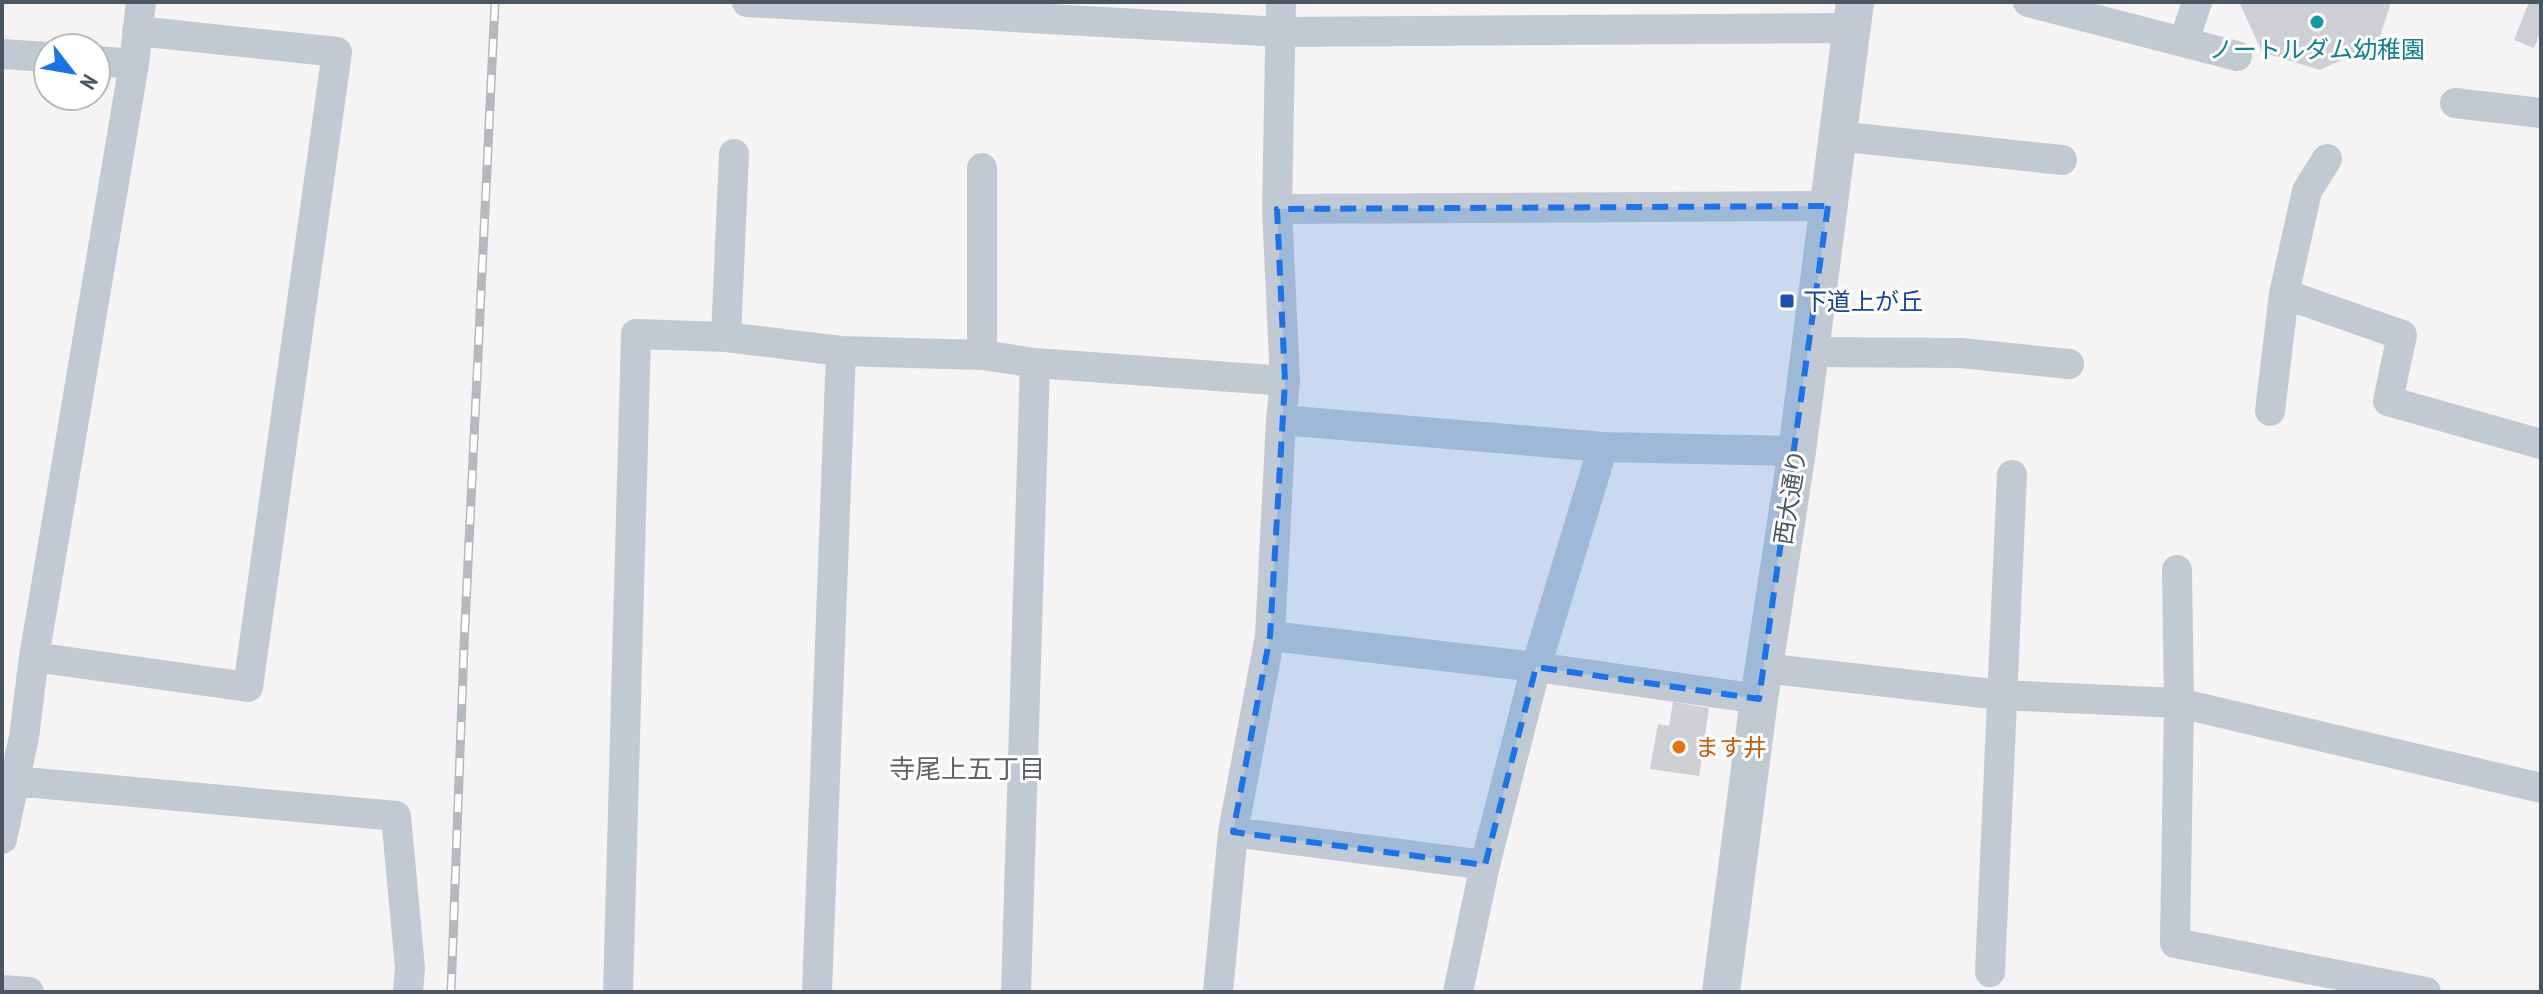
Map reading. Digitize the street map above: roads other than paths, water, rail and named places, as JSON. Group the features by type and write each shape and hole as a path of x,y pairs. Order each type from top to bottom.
{"street":[{"path":"747,2 1281,32 1852,15"},
{"path":"1218,992 1233,832 1270,636 1285,381 1277,209 1281,2"},
{"path":"2028,2 2237,56"},
{"path":"2184,41 2197,2"},
{"name":"西大通り","path":"1721,992 1797,451 1852,15"},
{"path":"2,839 14,781 13,735 34,657 134,64 139,16 337,52 248,687 34,657"},
{"path":"2,54 32,56"},
{"path":"112,62 134,64"},
{"path":"2455,103 2541,113"},
{"path":"1837,136 2062,160"},
{"path":"726,337 734,154"},
{"path":"2270,411 2284,294 2307,191 2327,159"},
{"path":"982,168 982,355"},
{"path":"1277,209 1828,206"},
{"path":"2284,294 2402,335 2388,401 2541,444"},
{"path":"618,992 636,334 726,337 841,351 982,355 1035,363 1285,381"},
{"path":"817,992 841,351"},
{"path":"1810,352 1961,353 2069,364"},
{"path":"1016,992 1035,363"},
{"path":"1281,420 1603,447 1797,451"},
{"path":"1458,992 1485,865 1536,667 1603,447"},
{"path":"1990,972 2012,475"},
{"path":"2177,570 2179,703 2175,943 2426,992"},
{"path":"1270,636 1536,667 1762,684 2179,703 2541,788"},
{"path":"14,781 396,816 410,968 408,992"},
{"path":"1233,832 1485,865"},
{"path":"2,990 29,992"}],"railway":[{"path":"451,992 495,2"}],"place":[{"name":"ノートルダム幼稚園","path":"2317,22"},
{"name":"下道上が丘","path":"1787,301"},
{"name":"ます井","path":"1679,747"}],"district":[{"name":"寺尾上五丁目","path":"967,768"}]}
